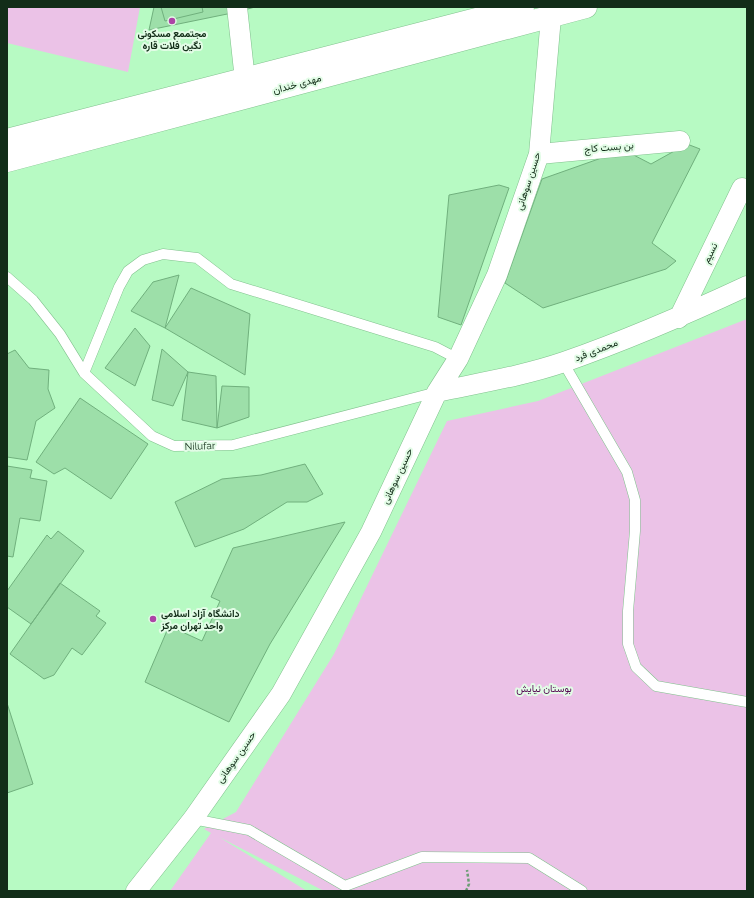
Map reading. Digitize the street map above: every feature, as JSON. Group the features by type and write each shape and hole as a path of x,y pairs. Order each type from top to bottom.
{"main road":[{"name":"مهدی خندان","path":"7,140 245,80 523,7"},
{"name":"مهدی خندان","path":"7,161 586,7"}],"street":[{"path":"237,7 245,80"},
{"name":"حسین سوهانی","path":"136,891 193,819 281,694 372,532 437,392 458,359 497,276 538,154 551,17"},
{"name":"بن بست کاج","path":"538,154 680,141"},
{"name":"نسیم","path":"679,318 742,188"},
{"name":"محمدی فرد","path":"437,392 502,379 563,362 679,318 747,286"}],"lane":[{"path":"84,373 119,287 128,272 143,260 163,254 197,258 231,284 435,347 458,359"},
{"name":"Nilufar","path":"7,277 32,300 60,334 84,373 152,436 174,446 233,445 437,392"},
{"path":"563,362 627,472 635,500 635,531 628,611 628,644 636,667 656,686 747,702"},
{"path":"193,819 249,830 345,886 422,857 529,858 582,891"}],"path":[{"path":"466,857 469,884 466,891"}],"green space":[{"path":"7,7 140,7 128,72 7,43"},
{"name":"بوستان نیایش","path":"747,319 747,891 324,891 219,837 307,891 170,891 211,833 204,829 236,812 334,654 447,421 538,401"}],"building":[{"name":"مجتممع مسکونی نگین فلات قاره","path":"154,7 255,7 149,30"},
{"path":"161,7 202,7 203,12 165,21"},
{"path":"687,144 700,149 652,243 676,261 666,269 543,308 505,283 542,179 624,150 651,164"},
{"path":"499,185 509,188 461,325 438,317 449,195"},
{"path":"179,275 165,328 131,311 153,282"},
{"path":"191,288 250,314 245,375 165,328"},
{"path":"135,328 150,346 135,386 105,368"},
{"path":"162,349 188,372 173,406 152,400"},
{"path":"15,350 29,368 49,370 48,389 55,408 36,421 27,460 7,457 7,354"},
{"path":"188,372 216,376 217,428 182,420"},
{"path":"222,386 249,387 249,417 217,428"},
{"path":"80,398 148,444 111,499 65,468 54,474 36,462"},
{"path":"305,464 323,494 307,502 287,502 244,529 195,547 175,502 222,479 261,475"},
{"path":"7,466 32,470 30,478 47,481 40,521 20,518 13,557 7,556"},
{"path":"345,522 270,644 229,722 145,682 169,626 202,641 220,601 211,597 233,548"},
{"path":"58,531 84,551 31,624 7,607 7,591 47,535 51,539"},
{"path":"60,583 100,611 96,616 106,623 82,655 72,648 54,675 44,679 10,654"},
{"path":"7,703 33,784 7,793"}],"place":[{"name":"مجتممع مسکونی نگین فلات قاره","path":"172,21"},
{"name":"دانشگاه آزاد اسلامی واحد تهران مرکز","path":"153,619"}]}
